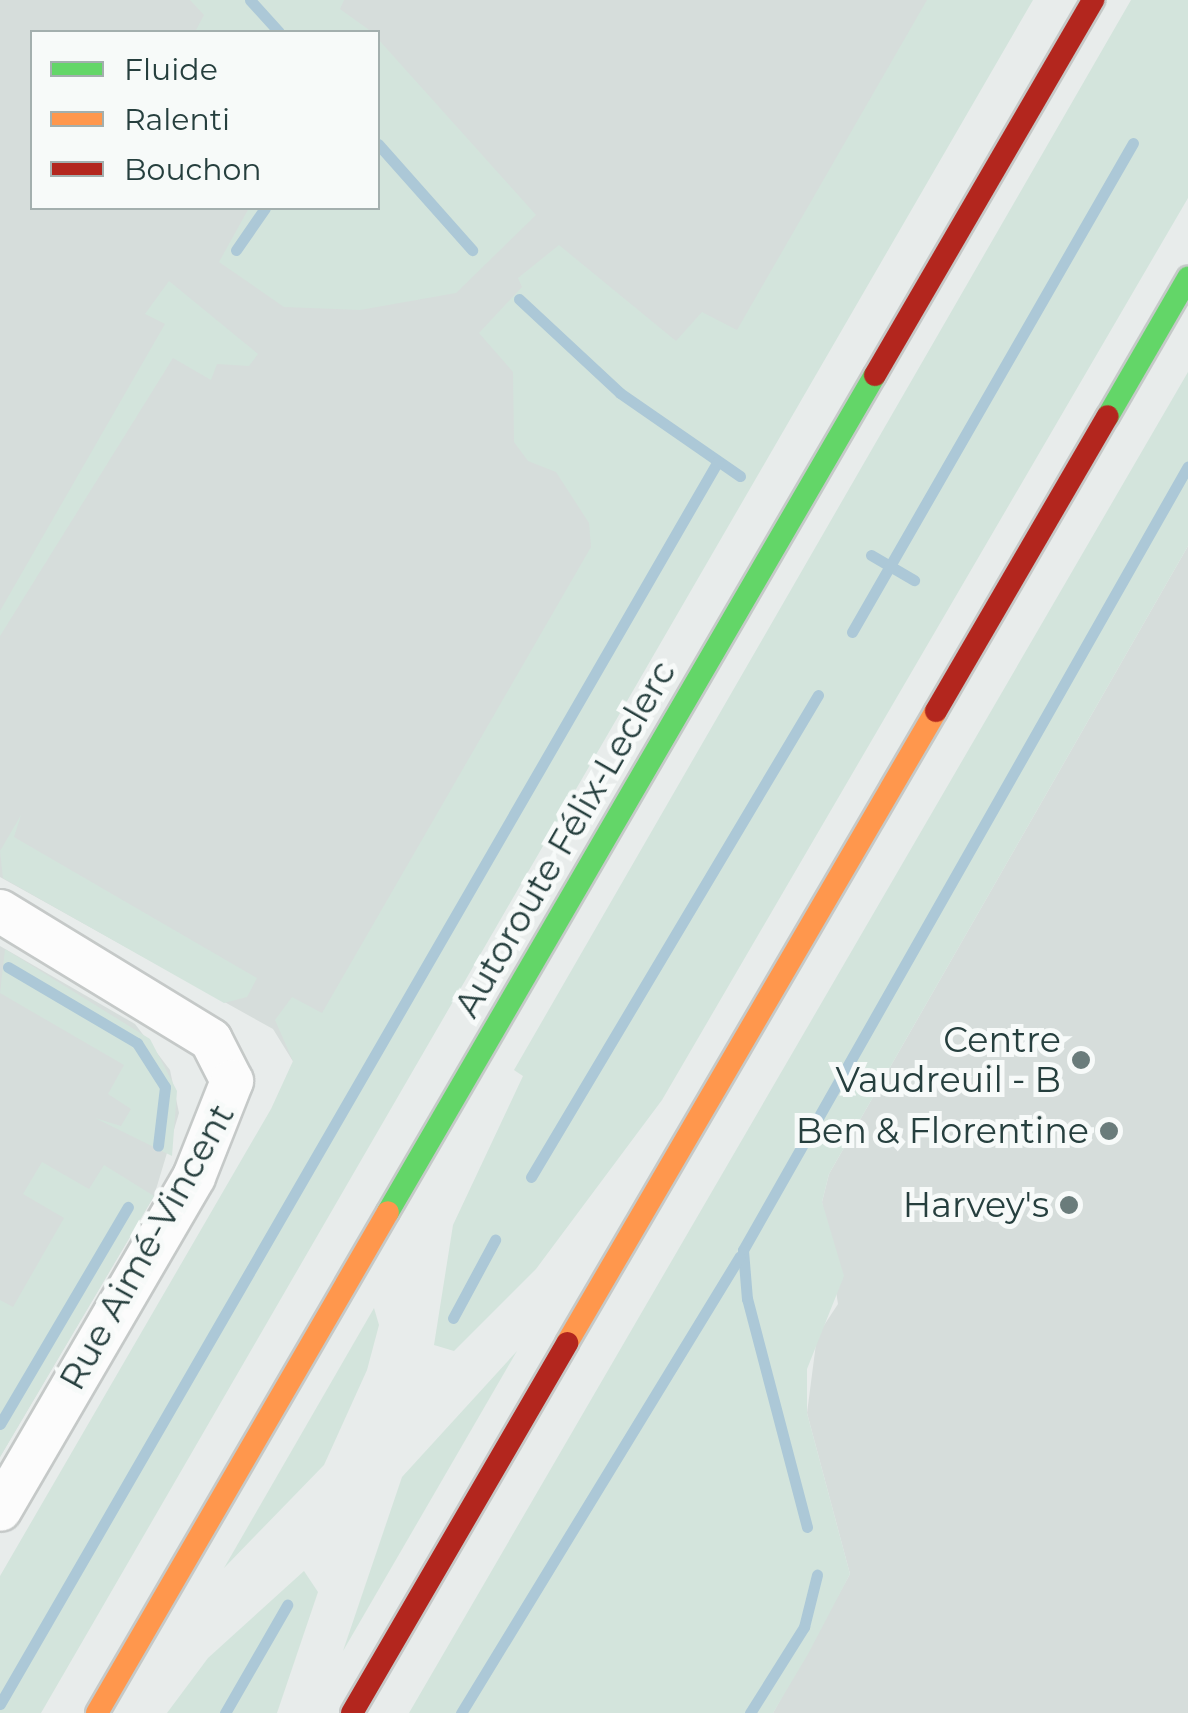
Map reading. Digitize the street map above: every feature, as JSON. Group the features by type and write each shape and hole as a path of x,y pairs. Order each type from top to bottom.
{"highway":[{"name":"Autoroute Félix-Leclerc","path":"97,1713 1093,0"},
{"path":"352,1713 1188,278"}],"street":[{"name":"Rue Aimé-Vincent","path":"0,912 195,1028 220,1050 232,1081 226,1116 194,1177 0,1510"}],"shaded area":[{"path":"0,0 939,0 302,1076 273,1029 0,877"},
{"path":"190,0 344,0 340,9 369,30 196,30 204,15"},
{"path":"927,0 1033,0 41,1713 0,1713 0,1576 271,1109 293,1061 275,1020 292,997 322,1013 591,547 589,523 556,472 528,461 514,442 513,372 479,333 522,287 518,278 559,245 676,341 702,312 737,330"},
{"path":"1131,0 1188,0 1188,198 662,1100 536,1269 454,1351 434,1345 453,1225 523,1076 514,1070"},
{"path":"380,41 536,215 456,293 360,310 284,307 219,262 248,210 380,210"},
{"path":"169,281 258,354 249,366 217,364 211,380 173,358 0,636 0,611 165,324 145,314"},
{"path":"1188,372 1188,546 829,1174 822,1202 844,1276 807,1369 807,1413 850,1574 808,1654 773,1713 409,1713"},
{"path":"1188,546 1188,1713 773,1713 850,1574 807,1413 817,1336 838,1304 822,1202 829,1174"},
{"path":"21,815 14,837 257,978 247,997 224,1003 3,878 0,851"},
{"path":"0,946 135,1024 170,1070 179,1113 154,1196 0,1457"},
{"path":"5,949 150,1039 177,1091 172,1156 95,1118 121,1126 131,1109 108,1094 124,1065 0,993"},
{"path":"42,1162 89,1189 104,1165 154,1196 0,1457 0,1300 13,1307 64,1218 23,1194"},
{"path":"374,1308 379,1325 367,1370 324,1465 224,1568"},
{"path":"517,1351 343,1651 402,1477"},
{"path":"304,1571 318,1592 277,1713 167,1713 208,1658"}],"waterway":[{"path":"250,0 277,30"},
{"path":"852,632 1133,143"},
{"path":"380,146 472,250"},
{"path":"236,250 264,210"},
{"path":"519,299 620,393 740,476"},
{"path":"0,1704 718,461"},
{"path":"807,1527 747,1299 743,1250 1188,466"},
{"path":"871,555 914,580"},
{"path":"531,1177 818,695"},
{"path":"8,967 137,1043 165,1087 158,1146"},
{"path":"0,1424 128,1207"},
{"path":"453,1318 495,1240"},
{"path":"461,1713 740,1256"},
{"path":"750,1713 804,1627 817,1575"},
{"path":"225,1713 287,1605"}],"traffic: fast":[{"path":"1108,416 1188,278"},
{"path":"388,1212 875,375"}],"traffic: slow":[{"path":"567,1343 936,711"},
{"path":"97,1713 388,1212"}],"traffic: jam":[{"path":"875,375 1093,0"},
{"path":"936,711 1108,416"},
{"path":"352,1713 567,1343"}],"place":[{"name":"Centre Vaudreuil - B","path":"1081,1060"},
{"name":"Ben & Florentine","path":"1109,1131"},
{"name":"Harvey's","path":"1069,1205"}]}
